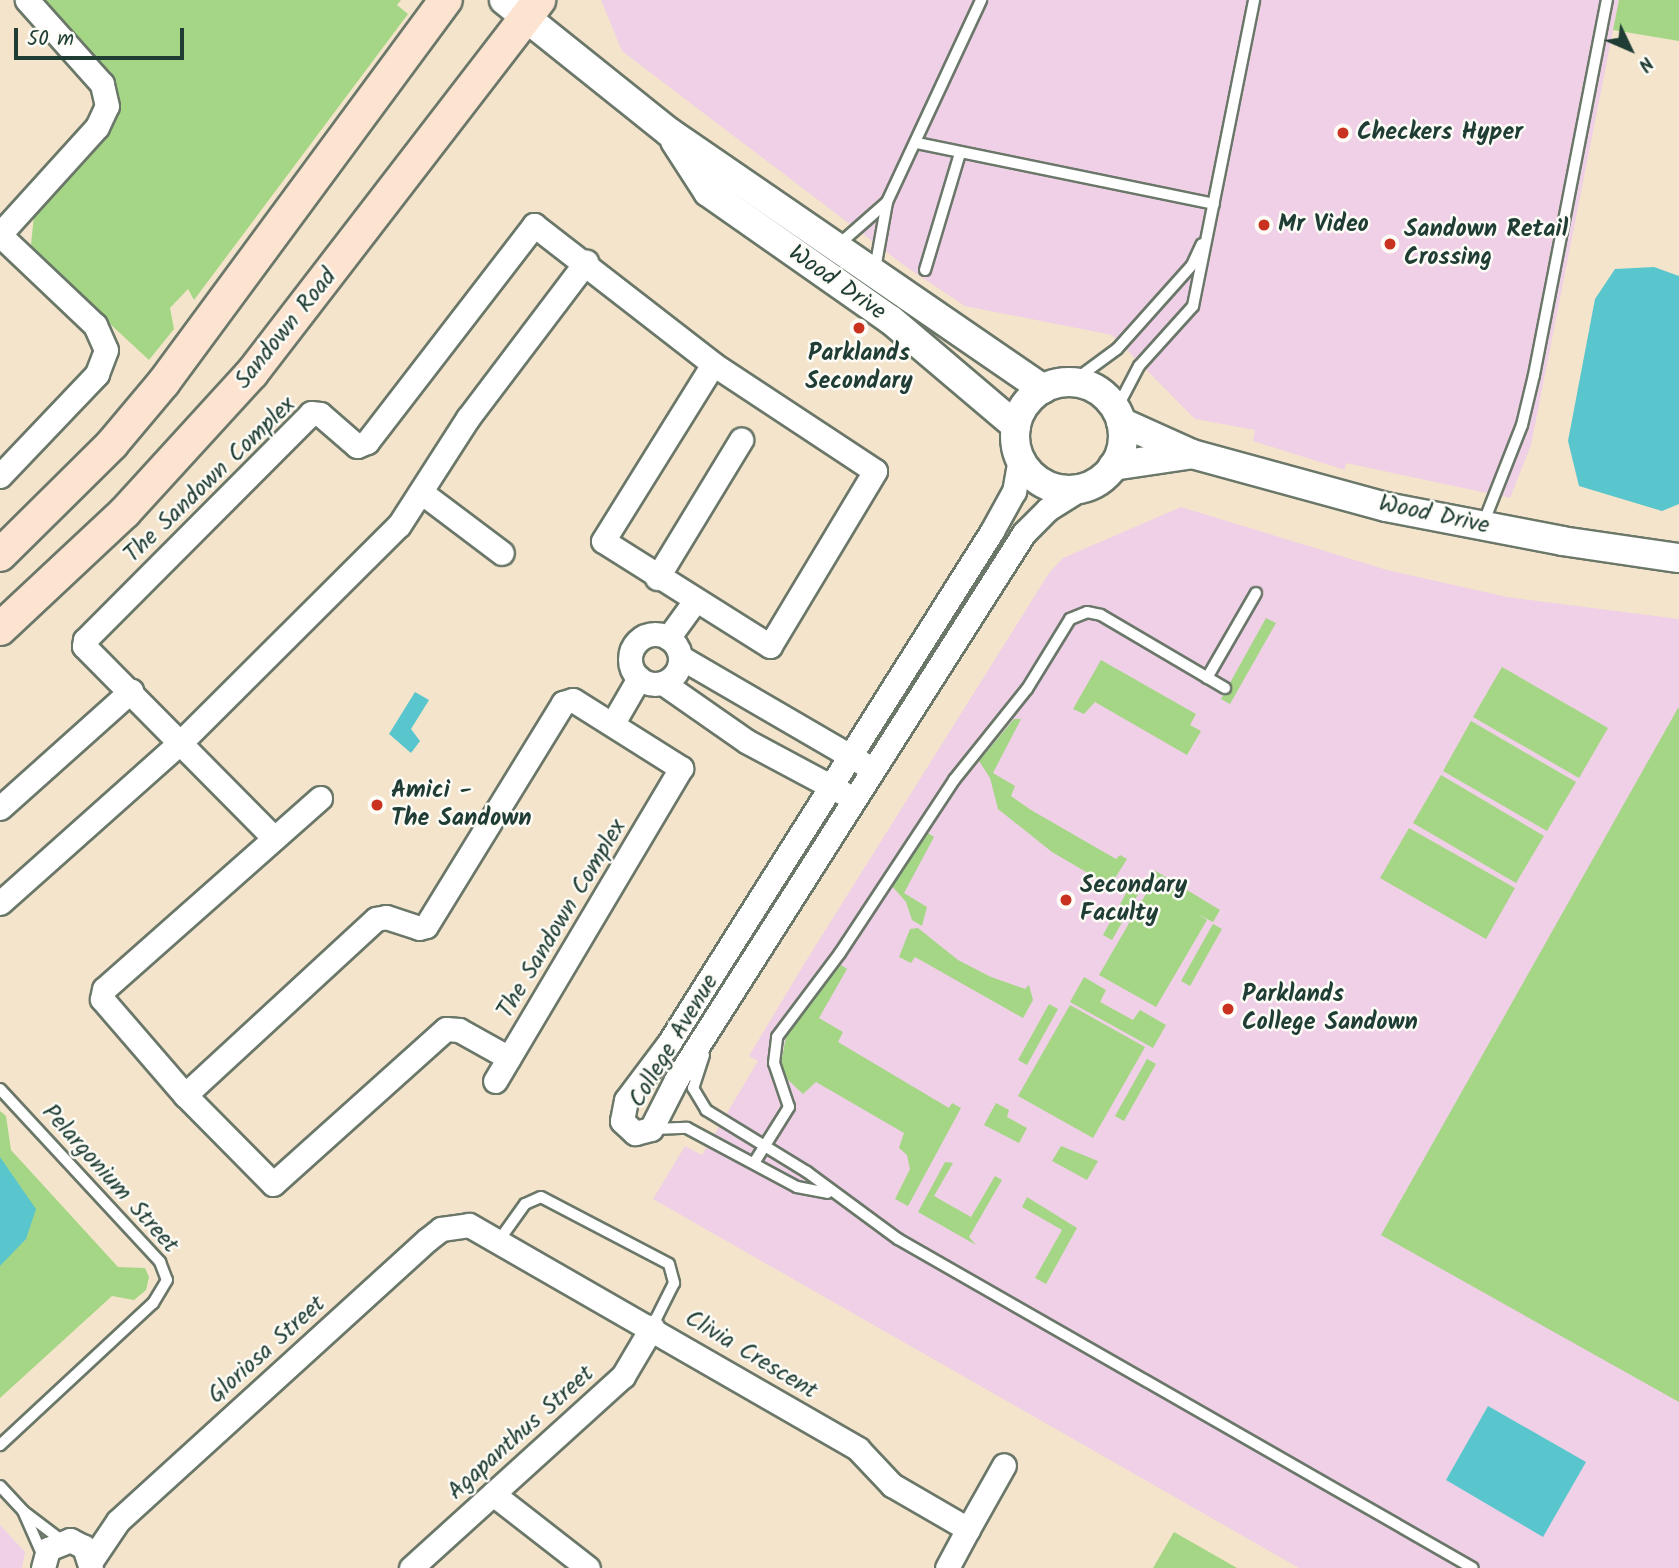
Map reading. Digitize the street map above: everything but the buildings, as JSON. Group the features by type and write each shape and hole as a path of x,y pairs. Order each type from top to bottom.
{"main road":[{"path":"0,555 111,444 164,382 446,0"},
{"name":"Sandown Road","path":"0,629 125,512 252,373 523,6"}],"street":[{"path":"0,476 97,374 106,350 96,325 0,234 97,127 107,106 102,83 27,0"},
{"name":"Wood Drive","path":"523,6 668,132 1043,389"},
{"name":"Wood Drive","path":"668,132 708,192 891,320 1016,426"},
{"name":"The Sandown Complex","path":"274,838 85,646 85,640 311,413 320,414 357,446 367,442 531,226 538,226 713,364 873,468 875,474 770,646 657,578 603,541 713,364"},
{"path":"0,903 181,741 399,525 468,418 586,262"},
{"path":"1072,382 1095,389 1118,416 1122,446 1113,466 1083,487 1046,485 1020,458 1016,426 1026,405 1043,389 1072,382"},
{"name":"Wood Drive","path":"1118,416 1192,454 1386,507 1482,526 1679,558"},
{"path":"657,578 741,440"},
{"name":"Wood Drive","path":"1113,466 1192,454"},
{"name":"College Avenue","path":"1020,458 1007,506 669,1043 626,1100 621,1111 627,1127 642,1135 651,1129 676,1080 1024,533 1048,509 1083,487"},
{"path":"421,492 502,553"},
{"path":"663,683 676,673 674,647 695,601"},
{"path":"855,799 746,741 663,683 639,678 630,663 633,647 652,634 874,770"},
{"path":"613,723 639,678"},
{"path":"0,808 131,691"},
{"name":"The Sandown Complex","path":"185,1095 376,919 386,917 419,928 426,926 563,703 573,700 678,762 680,773 495,1081"},
{"name":"The Sandown Complex","path":"320,797 101,994 185,1095 273,1184 446,1029 459,1030 509,1058"},
{"name":"Clivia Crescent","path":"455,1224 469,1224 500,1239 652,1326 858,1449 892,1485 968,1529"},
{"name":"Gloriosa Street","path":"91,1564 118,1521 427,1240 455,1224"},
{"name":"Agapanthus Street","path":"411,1568 623,1376 652,1326"},
{"path":"947,1568 1004,1465"},
{"path":"492,1494 588,1568"},
{"name":"Gloriosa Street","path":"43,1562 69,1541 118,1521"},
{"path":"69,1541 91,1564"}],"lane":[{"path":"874,274 887,202 981,0"},
{"path":"1118,416 1139,366 1193,306 1254,0"},
{"path":"1482,526 1522,425 1534,375 1607,0"},
{"path":"916,143 1213,204"},
{"path":"925,270 960,153"},
{"path":"835,248 887,202"},
{"path":"1072,382 1117,349 1192,265 1207,236"},
{"path":"1208,678 1256,593"},
{"path":"754,1163 789,1107 774,1063 777,1037 840,953 954,780 1027,689 1065,624 1078,614 1094,612 1225,688"},
{"path":"729,1000 694,1076 694,1096 706,1110 765,1146 898,1239 1473,1568"},
{"name":"Pelargonium Street","path":"0,1089 160,1262 167,1280 153,1303 0,1444"},
{"path":"651,1129 687,1128 797,1187 830,1193"},
{"path":"500,1239 525,1203 541,1197 668,1265 674,1283 652,1326"},
{"path":"0,1486 23,1511 69,1541"},
{"path":"23,1511 43,1562"}],"shaded area":[{"path":"601,0 1619,0 1531,445 1510,498 1346,463 1345,470 1253,441 1255,430 1195,419 1112,335 965,306 905,266 622,51"},
{"name":"Parklands College Sandown","path":"1181,507 1387,570 1507,597 1679,619 1679,1568 1299,1568 653,1199 685,1146 702,1155 758,1061 749,1056 1049,573 1063,558"},
{"path":"0,1525 25,1552 22,1568 0,1568"}],"green space":[{"path":"42,0 401,0 397,5 408,14 194,300 188,289 170,308 174,329 149,360 42,261 31,245 34,215 114,124 120,103 115,83"},
{"path":"1619,0 1679,0 1679,41 1613,30"},
{"path":"1266,618 1276,623 1230,704 1221,699"},
{"path":"1101,660 1196,714 1190,725 1201,731 1187,755 1095,702 1084,714 1073,709"},
{"path":"1502,667 1608,728 1579,778 1473,717"},
{"path":"1679,708 1679,1402 1381,1235"},
{"path":"1014,719 1021,719 993,773 1015,786 1011,796 1031,810 1116,859 1120,855 1127,859 1110,886 1052,852 998,809 990,778 979,761"},
{"path":"1471,721 1576,782 1547,831 1443,771"},
{"path":"1441,775 1544,836 1516,883 1413,823"},
{"path":"1409,828 1515,888 1486,939 1380,878"},
{"path":"928,833 934,837 904,893 927,907 922,926 912,920 906,902 892,886"},
{"path":"1154,870 1220,910 1213,922 1197,914 1207,920 1156,1007 1099,975 1150,887 1144,884 1112,940 1103,935 1134,879 1141,883"},
{"path":"1213,924 1222,929 1190,986 1181,981"},
{"path":"918,928 958,960 991,977 1025,989 1029,985 1033,1000 1023,1018 915,957 911,963 899,957 910,929"},
{"path":"841,965 847,969 819,1018 843,1032 838,1042 949,1108 952,1103 961,1108 908,1206 895,1199 910,1169 907,1155 899,1148 904,1133 816,1082 803,1094 785,1077 781,1064 787,1031"},
{"path":"1084,977 1106,990 1100,1002 1133,1020 1140,1010 1166,1025 1153,1048 1070,1002"},
{"path":"1049,1004 1058,1009 1027,1065 1018,1060"},
{"path":"1070,1005 1145,1047 1093,1138 1018,1096"},
{"path":"1147,1059 1156,1064 1124,1121 1115,1116"},
{"path":"996,1103 1009,1110 1007,1117 1027,1128 1019,1143 984,1125"},
{"path":"0,1111 6,1116 11,1150 118,1267 145,1268 149,1277 146,1290 134,1300 112,1296 0,1398"},
{"path":"1061,1146 1098,1161 1087,1180 1052,1161"},
{"path":"945,1162 953,1163 934,1196 971,1217 995,1176 1002,1180 969,1237 976,1245 918,1212"},
{"path":"1027,1197 1077,1228 1046,1284 1035,1278 1062,1230 1022,1207"},
{"path":"1174,1532 1237,1568 1153,1568"}],"water":[{"path":"1654,267 1679,276 1679,504 1662,511 1579,486 1568,441 1595,299 1615,269"},
{"path":"415,692 429,700 411,729 420,741 411,753 389,734"},
{"path":"0,1157 36,1209 26,1239 0,1266"},
{"path":"1488,1406 1586,1462 1543,1537 1446,1480"}],"place":[{"name":"Checkers Hyper","path":"1343,133"},
{"name":"Mr Video","path":"1264,225"},
{"name":"Sandown Retail Crossing","path":"1390,244"},
{"name":"Parklands Secondary","path":"859,328"},
{"name":"Amici - The Sandown","path":"377,805"},
{"name":"Secondary Faculty","path":"1066,900"},
{"name":"Parklands College Sandown","path":"1228,1009"}]}
